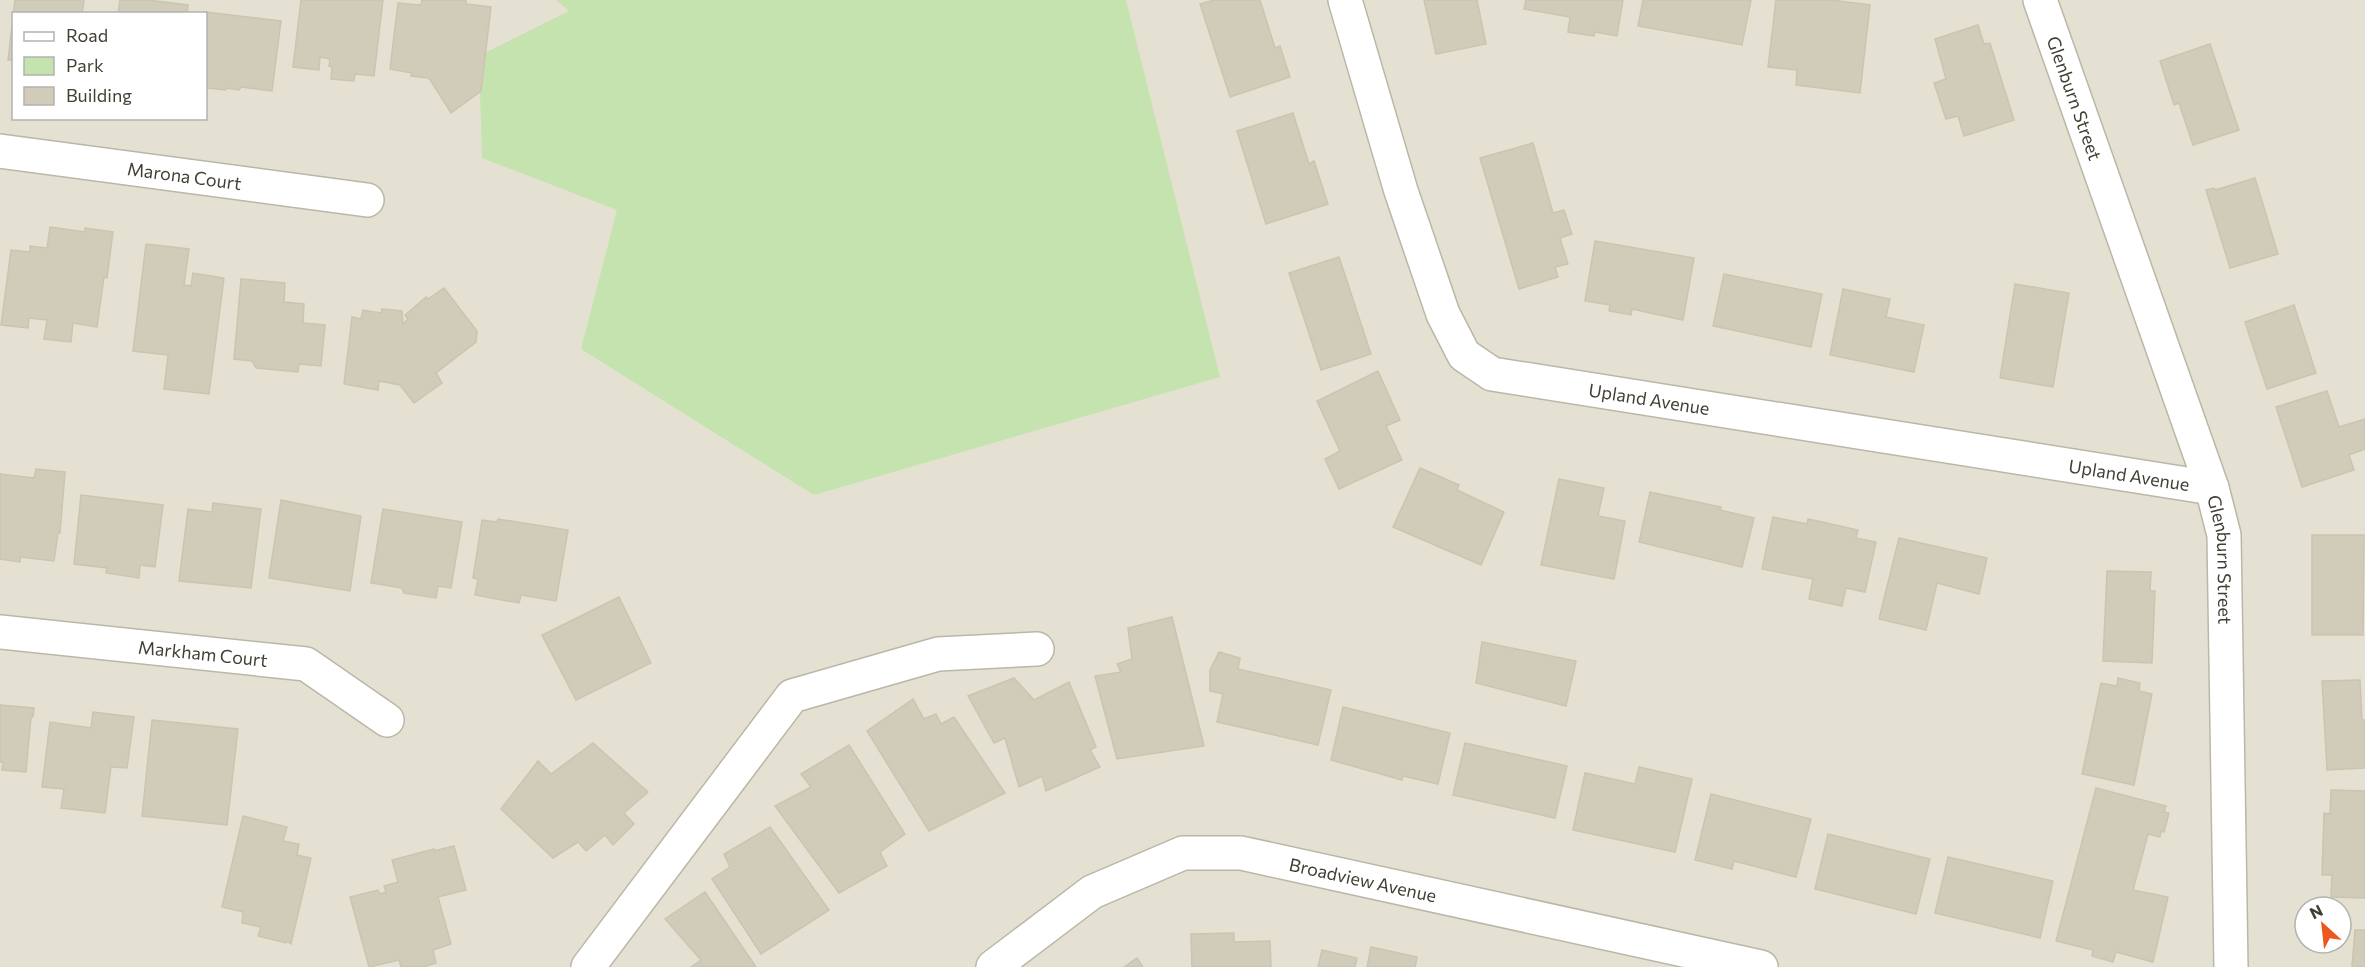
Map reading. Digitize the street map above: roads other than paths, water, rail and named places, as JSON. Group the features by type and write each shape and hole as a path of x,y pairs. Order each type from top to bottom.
{"street":[{"name":"Upland Avenue","path":"1345,0 1401,191 1443,314 1464,355 1492,374 2212,488"},
{"name":"Glenburn Street","path":"2040,0 2212,488 2224,536 2231,967"},
{"name":"Marona Court","path":"0,151 367,200"},
{"name":"Markham Court","path":"0,632 306,664 387,720"},
{"path":"588,967 792,696 938,654 1037,649"},
{"name":"Broadview Avenue","path":"993,967 1092,892 1183,853 1241,853 1652,955 1761,967"}]}
